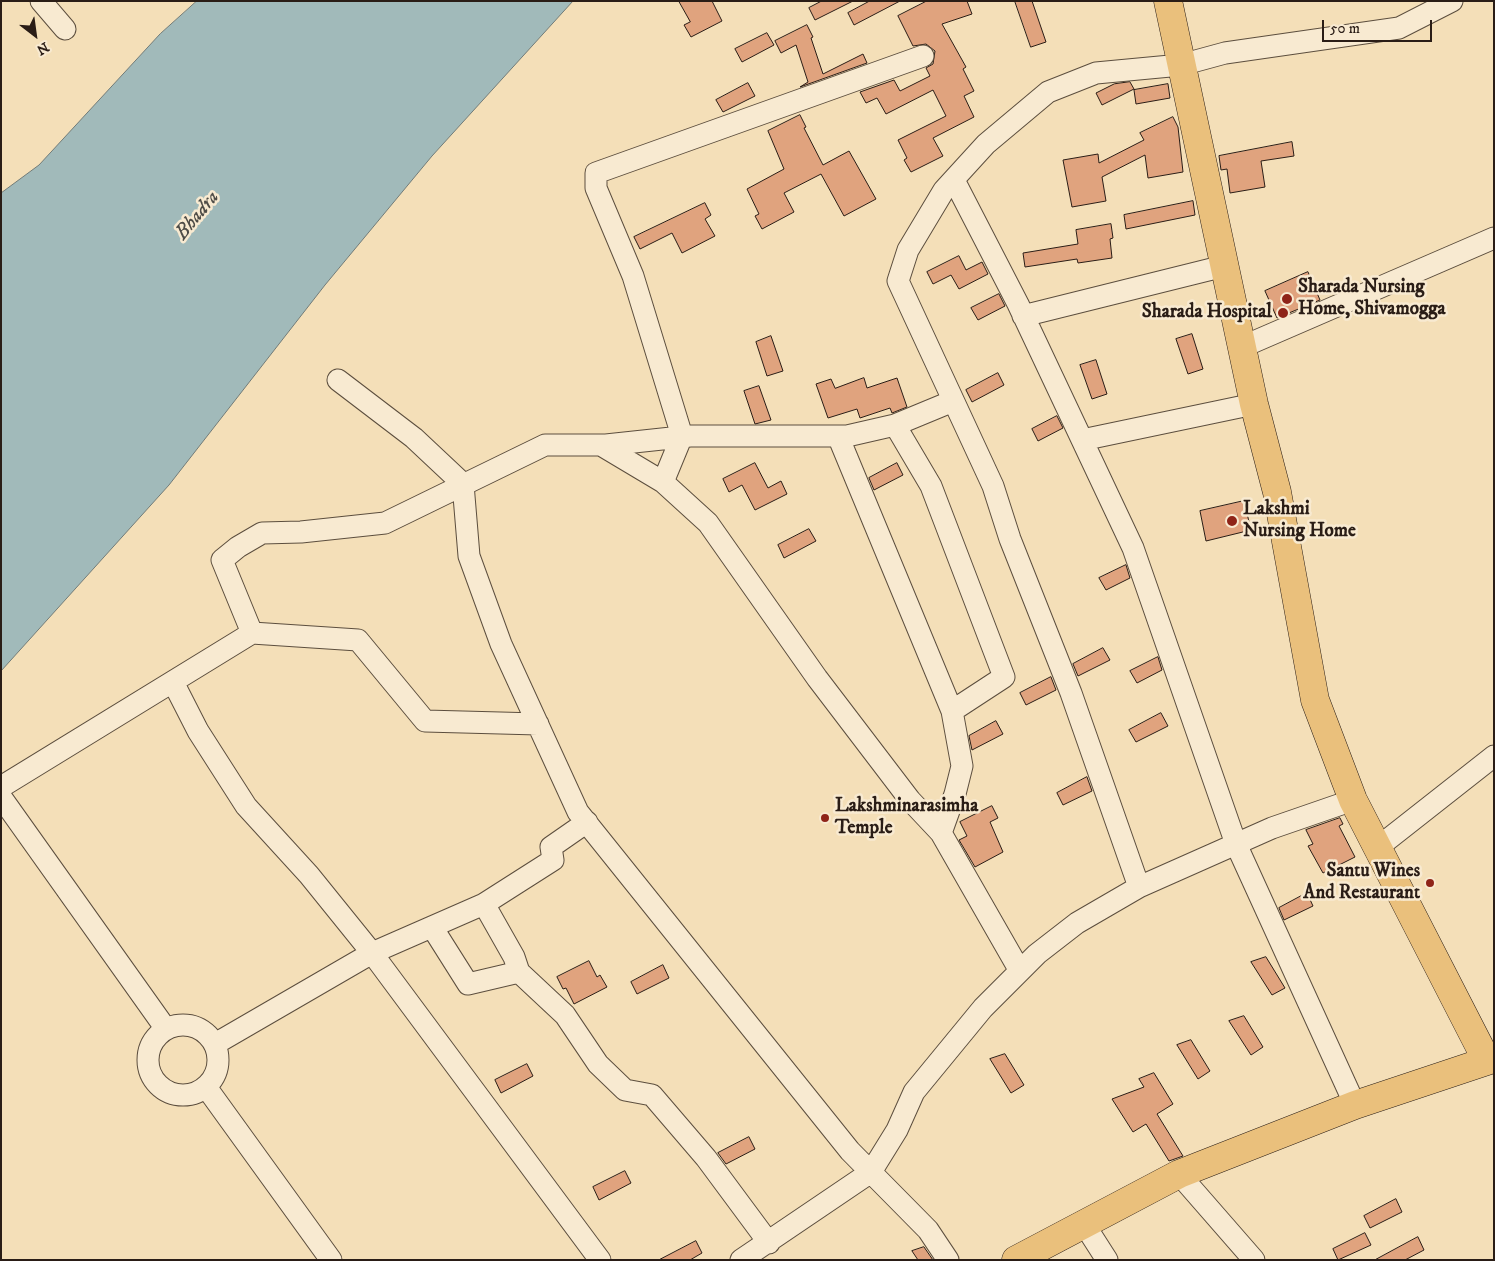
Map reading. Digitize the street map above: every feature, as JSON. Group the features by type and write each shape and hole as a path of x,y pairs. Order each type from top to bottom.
{"main road":[{"path":"1016,1260 1178,1174 1354,1105 1491,1062 1353,800 1315,700 1277,492 1254,404 1168,1"}],"street":[{"path":"41,1 65,29"},
{"path":"1139,887 1071,693 1010,539 993,486 898,281 908,250 944,190 986,144 1048,92 1096,72 1181,64 1225,53 1398,28 1452,1"},
{"path":"663,482 682,436 633,276 596,188 596,174 923,56"},
{"path":"954,180 1023,316 1133,548 1236,844 1354,1105"},
{"path":"1242,347 1494,238"},
{"path":"1023,316 1224,266"},
{"path":"338,380 414,438 463,484 469,556 501,644 578,812 850,1151 928,1230 948,1260"},
{"path":"252,633 222,560 238,547 262,533 301,532 385,523 545,445 601,445 682,436 847,436 895,425 953,400"},
{"path":"1082,440 1254,404"},
{"path":"895,425 931,486 1004,677 952,711"},
{"path":"838,436 952,711 962,766 955,794 941,833"},
{"path":"601,445 663,482 708,523 817,678 910,800 941,833 1020,971"},
{"path":"1,788 252,633 358,640 425,721 538,724"},
{"path":"173,682 198,731 246,806 308,875 372,953 600,1260"},
{"path":"1377,848 1494,756"},
{"path":"1,797 166,1029"},
{"path":"741,1260 769,1243 871,1172 897,1130 914,1092 983,1008 1037,954 1077,923 1139,887 1272,828 1353,800"},
{"path":"215,1044 372,953 484,904 553,860 551,847 587,822"},
{"path":"484,904 514,957 519,972 565,1015 598,1064 625,1090 652,1095 706,1158 769,1243"},
{"path":"432,927 468,984 519,972"},
{"path":"190,1025 204,1032 215,1044 218,1052 218,1068 206,1087 195,1093 178,1095 162,1089 151,1075 148,1058 153,1041 166,1029 174,1026 190,1025"},
{"path":"206,1087 331,1260"},
{"path":"1178,1174 1254,1260"},
{"path":"1084,1224 1107,1260"}],"water":[{"name":"Bhadra","path":"197,1 573,1 432,156 325,285 169,485 1,671 1,193 39,165 160,34"}],"building":[{"path":"679,1 712,1 722,21 691,37 684,25 690,22"},
{"path":"822,1 853,1 815,20 809,8"},
{"path":"870,1 900,1 854,25 848,13"},
{"path":"927,1 967,1 972,14 942,24 966,67 963,69 974,91 964,96 974,117 933,138 943,156 911,172 904,160 907,158 898,140 946,116 933,90 886,114 877,98 866,103 860,92 894,80 900,91 930,76 926,68 933,64 935,51 926,44 913,46 898,16"},
{"path":"1015,1 1032,1 1046,42 1031,47"},
{"path":"807,25 813,37 811,38 823,74 863,54 867,63 800,87 808,82 796,45 781,53 775,41"},
{"path":"767,33 774,45 742,62 735,49"},
{"path":"1130,82 1134,89 1102,105 1096,93 1114,84"},
{"path":"748,83 755,96 723,112 716,100"},
{"path":"1168,84 1170,98 1136,104 1134,90"},
{"path":"800,115 806,127 804,128 823,165 849,151 876,199 844,216 821,174 784,193 794,212 762,229 755,216 759,214 747,189 784,169 768,131"},
{"path":"1173,117 1178,127 1183,172 1148,178 1145,155 1102,177 1106,201 1072,207 1063,160 1098,154 1099,163 1144,140 1140,133"},
{"path":"1292,142 1294,156 1261,161 1265,187 1230,193 1227,169 1221,170 1219,156"},
{"path":"1193,201 1195,215 1126,229 1124,215"},
{"path":"705,203 711,215 705,219 715,236 682,253 672,233 640,249 634,237"},
{"path":"1111,224 1113,238 1110,239 1112,258 1078,263 1077,259 1025,267 1023,253 1078,244 1076,230"},
{"path":"959,256 966,270 982,262 988,274 959,289 951,275 933,284 927,272"},
{"path":"1308,272 1320,300 1277,318 1265,291"},
{"path":"999,294 1005,306 978,320 971,308"},
{"path":"1192,334 1203,369 1188,374 1176,339"},
{"path":"771,336 783,371 767,376 756,342"},
{"path":"1096,360 1107,394 1092,399 1080,365"},
{"path":"998,373 1004,385 972,402 966,390"},
{"path":"864,378 867,388 897,378 907,407 892,413 890,408 860,418 857,409 828,418 816,384 831,379 835,388"},
{"path":"759,386 771,420 755,424 744,391"},
{"path":"1057,416 1063,428 1038,441 1032,429"},
{"path":"755,463 768,488 781,481 787,494 755,510 742,485 729,492 723,479"},
{"path":"897,463 903,475 874,490 869,478"},
{"path":"1244,501 1251,530 1206,541 1200,511"},
{"path":"809,529 816,541 784,558 778,545"},
{"path":"1126,565 1130,578 1106,590 1099,578"},
{"path":"1103,648 1110,660 1078,676 1073,664"},
{"path":"1158,657 1162,670 1137,683 1130,671"},
{"path":"1051,677 1056,690 1026,705 1020,693"},
{"path":"1161,713 1168,726 1136,742 1129,730"},
{"path":"996,721 1003,734 972,750 969,736"},
{"path":"1087,777 1092,791 1063,805 1057,793"},
{"path":"992,806 998,818 990,822 1003,852 975,867 959,840 967,836 960,822"},
{"path":"1340,818 1343,824 1339,826 1355,857 1323,873 1308,846 1313,844 1306,830"},
{"path":"1307,893 1313,906 1284,920 1279,908"},
{"path":"1266,957 1285,988 1272,995 1251,962"},
{"path":"589,961 597,977 600,975 607,987 574,1004 566,988 563,989 557,977"},
{"path":"663,965 669,978 637,994 631,982"},
{"path":"1244,1016 1263,1047 1251,1055 1229,1021"},
{"path":"1191,1040 1210,1071 1198,1079 1177,1045"},
{"path":"1005,1054 1024,1085 1011,1093 990,1059"},
{"path":"527,1064 533,1076 501,1093 495,1080"},
{"path":"1154,1073 1173,1104 1157,1114 1183,1156 1169,1161 1146,1124 1133,1132 1112,1099 1144,1087 1139,1079"},
{"path":"749,1137 755,1149 726,1164 718,1153"},
{"path":"625,1171 631,1183 599,1200 593,1187"},
{"path":"1396,1199 1402,1212 1370,1228 1364,1216"},
{"path":"1365,1233 1371,1245 1338,1260 1333,1249"},
{"path":"1418,1237 1424,1250 1405,1260 1375,1260"},
{"path":"696,1241 702,1253 690,1260 659,1260"},
{"path":"924,1247 933,1260 918,1260 912,1251"}],"place":[{"name":"Sharada Nursing Home, Shivamogga","path":"1287,299"},
{"name":"Sharada Hospital","path":"1283,313"},
{"name":"Lakshmi Nursing Home","path":"1232,521"},
{"name":"Lakshminarasimha Temple","path":"825,818"},
{"name":"Santu Wines And Restaurant","path":"1430,883"}]}
